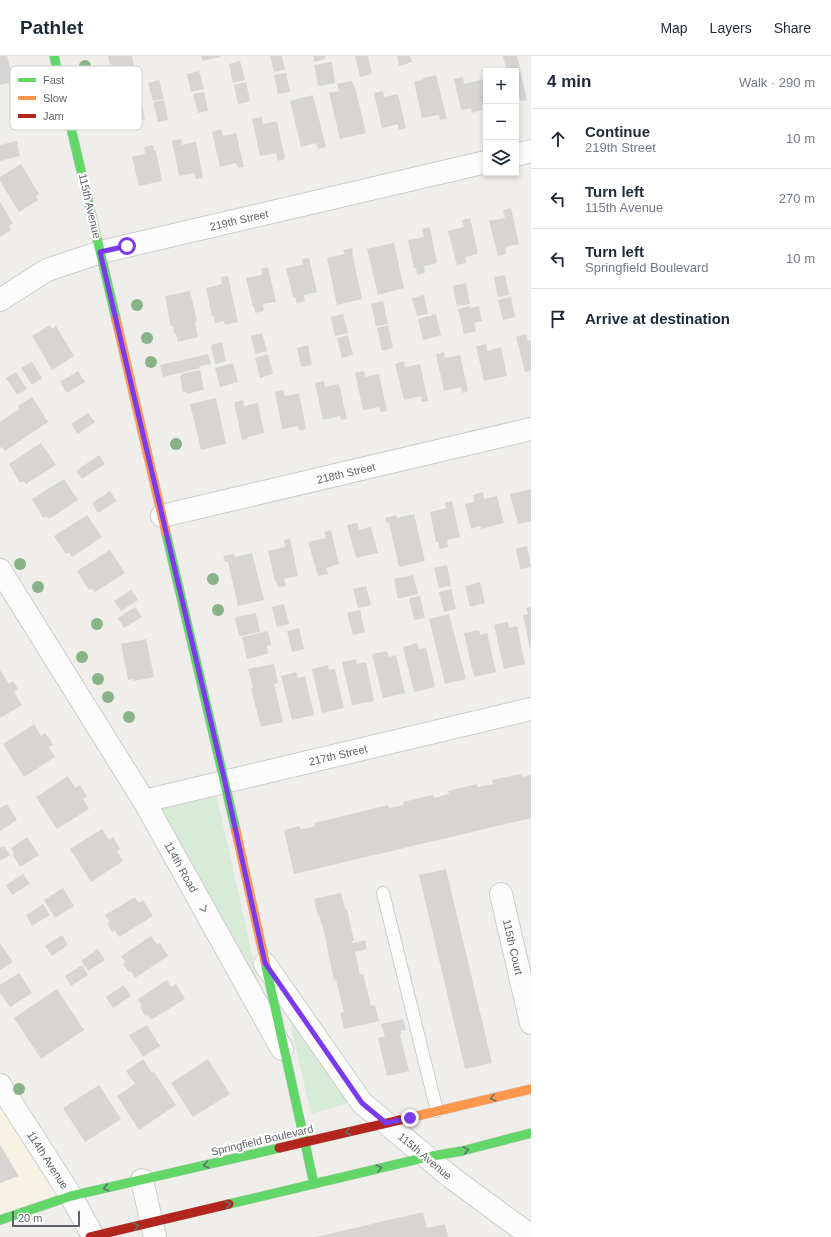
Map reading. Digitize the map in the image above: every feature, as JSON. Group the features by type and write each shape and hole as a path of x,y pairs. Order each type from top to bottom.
{"main road":[{"name":"115th Avenue","path":"54,56 56,66"},
{"name":"115th Avenue","path":"71,130 225,782 285,1056"},
{"name":"114th Road","path":"285,1056 314,1184"},
{"name":"Springfield Boulevard","path":"0,1220 71,1196 531,1089"},
{"path":"92,1237 154,1230 314,1184 531,1134"}],"street":[{"path":"519,154 531,151"},
{"name":"219th Street","path":"0,300 47,270 100,252 483,163"},
{"name":"218th Street","path":"162,516 531,429"},
{"name":"114th Road","path":"0,570 144,801 285,1056"},
{"name":"217th Street","path":"144,801 531,709"},
{"name":"115th Court","path":"501,894 531,1023"},
{"name":"115th Avenue","path":"265,963 362,1103 452,1178 531,1236"},
{"name":"114th Avenue","path":"0,1085 71,1196 92,1237"},
{"path":"142,1180 154,1230"}],"lane":[{"path":"383,893 437,1111"}],"shaded area":[{"path":"0,1094 63,1192 0,1214"}],"green space":[{"path":"215,789 261,993 158,803"},
{"path":"289,1017 351,1102 311,1114"}],"building":[{"path":"0,56 7,56 10,67 10,83 0,85"},
{"path":"108,56 132,56 134,66 112,66 112,64 110,65"},
{"path":"201,56 220,56 220,57 202,61"},
{"path":"270,56 282,56 285,70 274,72"},
{"path":"313,56 325,56 325,59 314,62"},
{"path":"355,56 368,56 372,74 360,77"},
{"path":"397,56 410,56 412,62 399,66"},
{"path":"503,56 517,56 527,100 521,101 519,96 519,68 506,68"},
{"path":"240,61 245,80 233,83 229,64"},
{"path":"332,62 335,83 320,86 318,85 314,65"},
{"path":"199,71 204,89 191,92 187,74"},
{"path":"286,73 290,92 278,94 274,75"},
{"path":"436,75 447,119 440,120 439,115 422,118 414,82"},
{"path":"463,77 464,84 483,79 482,110 472,113 471,108 461,110 454,79"},
{"path":"159,80 164,99 153,101 148,83"},
{"path":"352,81 355,87 366,133 340,139 329,93 339,91 337,84"},
{"path":"246,82 250,101 238,104 234,85"},
{"path":"383,91 384,97 398,94 406,128 399,130 398,124 382,128 374,93"},
{"path":"204,92 208,111 198,113 193,94"},
{"path":"313,95 326,147 318,149 316,143 301,147 290,101"},
{"path":"164,100 168,120 158,122 153,102"},
{"path":"142,107 145,119 142,120"},
{"path":"262,117 263,124 277,121 285,159 278,161 276,153 260,156 252,119"},
{"path":"221,129 223,136 236,133 244,167 238,168 236,163 220,167 212,132"},
{"path":"181,139 182,145 196,142 203,178 196,179 194,173 179,176 172,141"},
{"path":"17,141 20,156 0,161 0,145"},
{"path":"153,145 154,151 156,151 162,181 139,186 132,157 145,154 144,147"},
{"path":"21,164 39,194 36,196 38,200 19,212 0,181 0,177"},
{"path":"0,202 13,223 9,226 11,230 0,237"},
{"path":"511,208 519,244 505,247 506,254 498,256 489,221 505,218 503,210"},
{"path":"470,218 478,254 465,257 466,263 457,265 448,231 464,227 462,220"},
{"path":"430,227 437,263 424,266 425,273 417,275 408,240 424,237 422,229"},
{"path":"394,243 404,288 378,295 367,249"},
{"path":"352,248 362,299 337,305 327,258 345,254 343,250"},
{"path":"309,258 317,292 304,295 305,301 297,303 295,297 293,297 286,268 303,265 302,259"},
{"path":"268,267 276,302 263,304 264,311 255,313 246,278 262,275 261,269"},
{"path":"505,275 509,295 498,297 494,277"},
{"path":"228,276 238,322 225,325 224,321 215,323 206,288 222,284 221,277"},
{"path":"466,283 470,304 457,306 453,286"},
{"path":"190,291 197,321 195,321 198,337 178,342 176,334 174,334 173,326 171,327 165,296"},
{"path":"424,295 428,314 417,316 412,298"},
{"path":"511,297 515,317 503,320 498,300"},
{"path":"383,301 388,324 376,326 371,304"},
{"path":"470,306 470,308 479,306 482,321 474,323 476,331 464,334 458,309"},
{"path":"343,314 348,333 335,336 331,317"},
{"path":"436,314 441,335 423,340 418,319"},
{"path":"50,325 52,329 56,326 74,356 52,370 32,336"},
{"path":"388,325 393,348 382,351 377,328"},
{"path":"262,333 267,351 255,354 251,336"},
{"path":"526,334 528,341 531,340 531,371 525,372 516,337"},
{"path":"348,335 353,355 342,358 337,338"},
{"path":"222,342 226,361 215,364 211,345"},
{"path":"486,344 487,351 501,347 507,376 484,381 476,346"},
{"path":"308,345 312,365 301,367 297,348"},
{"path":"444,352 445,358 460,355 468,391 462,393 461,387 444,391 436,354"},
{"path":"208,354 211,364 199,366 200,368 163,377 160,365"},
{"path":"268,354 273,374 260,378 255,358"},
{"path":"404,361 405,367 420,364 428,401 422,402 421,396 404,400 395,364"},
{"path":"32,362 42,378 32,385 21,368"},
{"path":"233,363 238,382 220,387 215,368"},
{"path":"200,370 204,390 186,394 186,392 183,392 180,376 182,375 181,374"},
{"path":"78,371 85,382 67,393 60,382"},
{"path":"364,371 365,377 379,374 387,411 381,412 379,407 363,410 355,373"},
{"path":"16,372 27,389 17,395 6,378"},
{"path":"324,381 325,387 339,384 347,419 341,420 340,416 323,420 315,383"},
{"path":"283,390 285,396 299,393 306,429 300,431 298,426 282,429 275,392"},
{"path":"32,397 48,422 5,451 2,447 0,448 0,422 19,409 18,406"},
{"path":"216,398 226,444 201,450 190,404"},
{"path":"243,400 244,406 258,403 264,433 247,437 248,439 242,440 234,402"},
{"path":"88,413 95,422 78,434 71,424"},
{"path":"41,443 56,465 26,484 24,481 20,483 9,464"},
{"path":"99,455 105,464 82,479 76,471"},
{"path":"64,479 78,500 49,519 46,516 43,518 32,499"},
{"path":"531,489 531,521 518,524 510,494"},
{"path":"110,491 117,501 98,513 92,503"},
{"path":"483,492 484,499 497,496 504,523 481,529 480,526 471,529 465,504 474,502 473,495"},
{"path":"452,501 460,537 447,540 448,547 440,549 438,542 436,542 430,512 446,508 445,503"},
{"path":"414,514 425,561 399,567 389,523 387,523 385,518 396,515 397,518"},
{"path":"87,515 102,537 72,557 69,552 66,554 54,536"},
{"path":"357,523 359,530 371,527 378,553 356,558 347,525"},
{"path":"331,530 339,564 326,568 328,574 318,576 308,542 326,538 324,532"},
{"path":"290,539 298,576 284,579 286,586 278,587 275,581 268,551 285,547 284,540"},
{"path":"527,546 531,567 520,569 516,549"},
{"path":"110,550 125,573 95,592 92,588 89,590 77,571"},
{"path":"252,553 264,600 238,606 228,562 225,562 223,556 234,554 235,557"},
{"path":"447,565 451,586 439,588 434,568"},
{"path":"413,575 418,594 398,599 394,579"},
{"path":"480,582 485,603 470,607 465,586"},
{"path":"366,586 371,605 358,608 353,589"},
{"path":"451,589 456,609 444,612 439,592"},
{"path":"131,590 138,600 121,611 114,601"},
{"path":"420,596 425,618 414,620 409,598"},
{"path":"284,604 289,624 277,627 272,607"},
{"path":"135,607 142,617 124,628 118,618"},
{"path":"531,607 530,649 523,615 528,614 526,608"},
{"path":"360,610 365,632 353,635 347,613"},
{"path":"256,613 260,632 241,636 239,635 235,619 236,617"},
{"path":"449,614 466,679 445,684 429,619"},
{"path":"508,622 509,628 517,626 525,664 504,669 494,625"},
{"path":"299,628 304,649 292,652 287,631"},
{"path":"479,630 480,635 487,633 496,672 474,677 464,633"},
{"path":"268,631 271,645 267,646 268,654 247,659 242,637"},
{"path":"146,639 154,677 134,681 133,679 128,680 121,644"},
{"path":"417,643 419,649 426,648 435,687 414,692 403,647"},
{"path":"387,651 389,657 396,655 405,693 383,698 372,654"},
{"path":"356,659 357,664 366,662 374,701 352,705 342,662"},
{"path":"274,664 278,683 274,684 283,722 261,727 251,689 253,688 248,669"},
{"path":"328,665 329,670 335,669 344,708 322,713 312,669"},
{"path":"0,670 9,684 13,681 18,689 14,692 22,705 0,718"},
{"path":"296,672 298,678 305,676 314,715 292,720 281,676"},
{"path":"34,724 41,736 45,733 49,738 53,745 49,747 55,757 24,777 3,744"},
{"path":"521,774 522,777 531,775 531,818 294,874 284,830 300,826 300,829 308,828 315,826 314,823 388,805 389,808 404,805 403,802 433,795 434,798 449,794 448,791 477,784 478,787 493,784 492,780"},
{"path":"68,776 75,788 80,785 87,796 83,799 89,809 57,829 36,797"},
{"path":"7,804 17,820 0,831 0,808"},
{"path":"102,829 109,840 113,837 120,849 117,851 123,861 91,882 70,849"},
{"path":"27,837 39,855 20,867 11,848"},
{"path":"4,846 10,855 0,861 0,848"},
{"path":"446,869 492,1063 465,1069 419,875"},
{"path":"23,874 30,884 12,895 6,885"},
{"path":"63,888 74,906 55,918 44,900"},
{"path":"341,893 345,909 347,909 354,941 352,941 353,943 365,940 367,949 355,952 360,975 363,974 371,1006 375,1005 379,1021 344,1029 340,1013 344,1012 336,980 334,981 324,932 314,899"},
{"path":"135,897 139,903 143,900 153,916 119,937 115,930 112,932 107,923 110,922 105,915"},
{"path":"43,904 50,915 32,926 26,915"},
{"path":"62,935 68,945 52,956 45,946"},
{"path":"151,936 157,944 160,943 168,956 135,978 131,971 129,972 123,964 126,962 121,956"},
{"path":"0,943 13,962 0,970"},
{"path":"98,949 105,960 88,971 81,961"},
{"path":"82,965 88,975 71,986 65,976"},
{"path":"19,973 32,993 10,1007 1,994 0,995 0,985"},
{"path":"167,980 171,987 176,984 185,999 151,1020 148,1015 145,1016 138,999"},
{"path":"124,985 131,996 113,1008 106,997"},
{"path":"57,989 84,1030 41,1059 14,1018"},
{"path":"403,1019 406,1030 401,1031 402,1034 400,1034 409,1071 387,1076 378,1038 385,1036 381,1024"},
{"path":"147,1025 160,1046 143,1057 129,1035"},
{"path":"143,1059 152,1073 154,1072 176,1105 139,1130 117,1096 135,1084 126,1071"},
{"path":"208,1059 230,1094 193,1117 171,1083"},
{"path":"99,1085 121,1119 85,1142 63,1108"},
{"path":"0,1145 19,1176 0,1183"},
{"path":"423,1212 427,1228 445,1224 448,1237 316,1237"}],"traffic: fast":[{"path":"54,56 56,66"},
{"path":"71,130 116,319"},
{"path":"166,533 236,831"},
{"path":"265,962 314,1184"},
{"path":"229,1204 427,1157 462,1151 531,1133"},
{"path":"0,1220 71,1196 279,1148"}],"traffic: slow":[{"path":"116,319 166,533"},
{"path":"236,831 265,962"},
{"path":"400,1120 531,1089"}],"traffic: jam":[{"path":"279,1148 400,1120"},
{"path":"90,1237 229,1204"}],"route":[{"path":"127,246 100,252 225,782 265,963 362,1103 386,1123 410,1118"}]}
